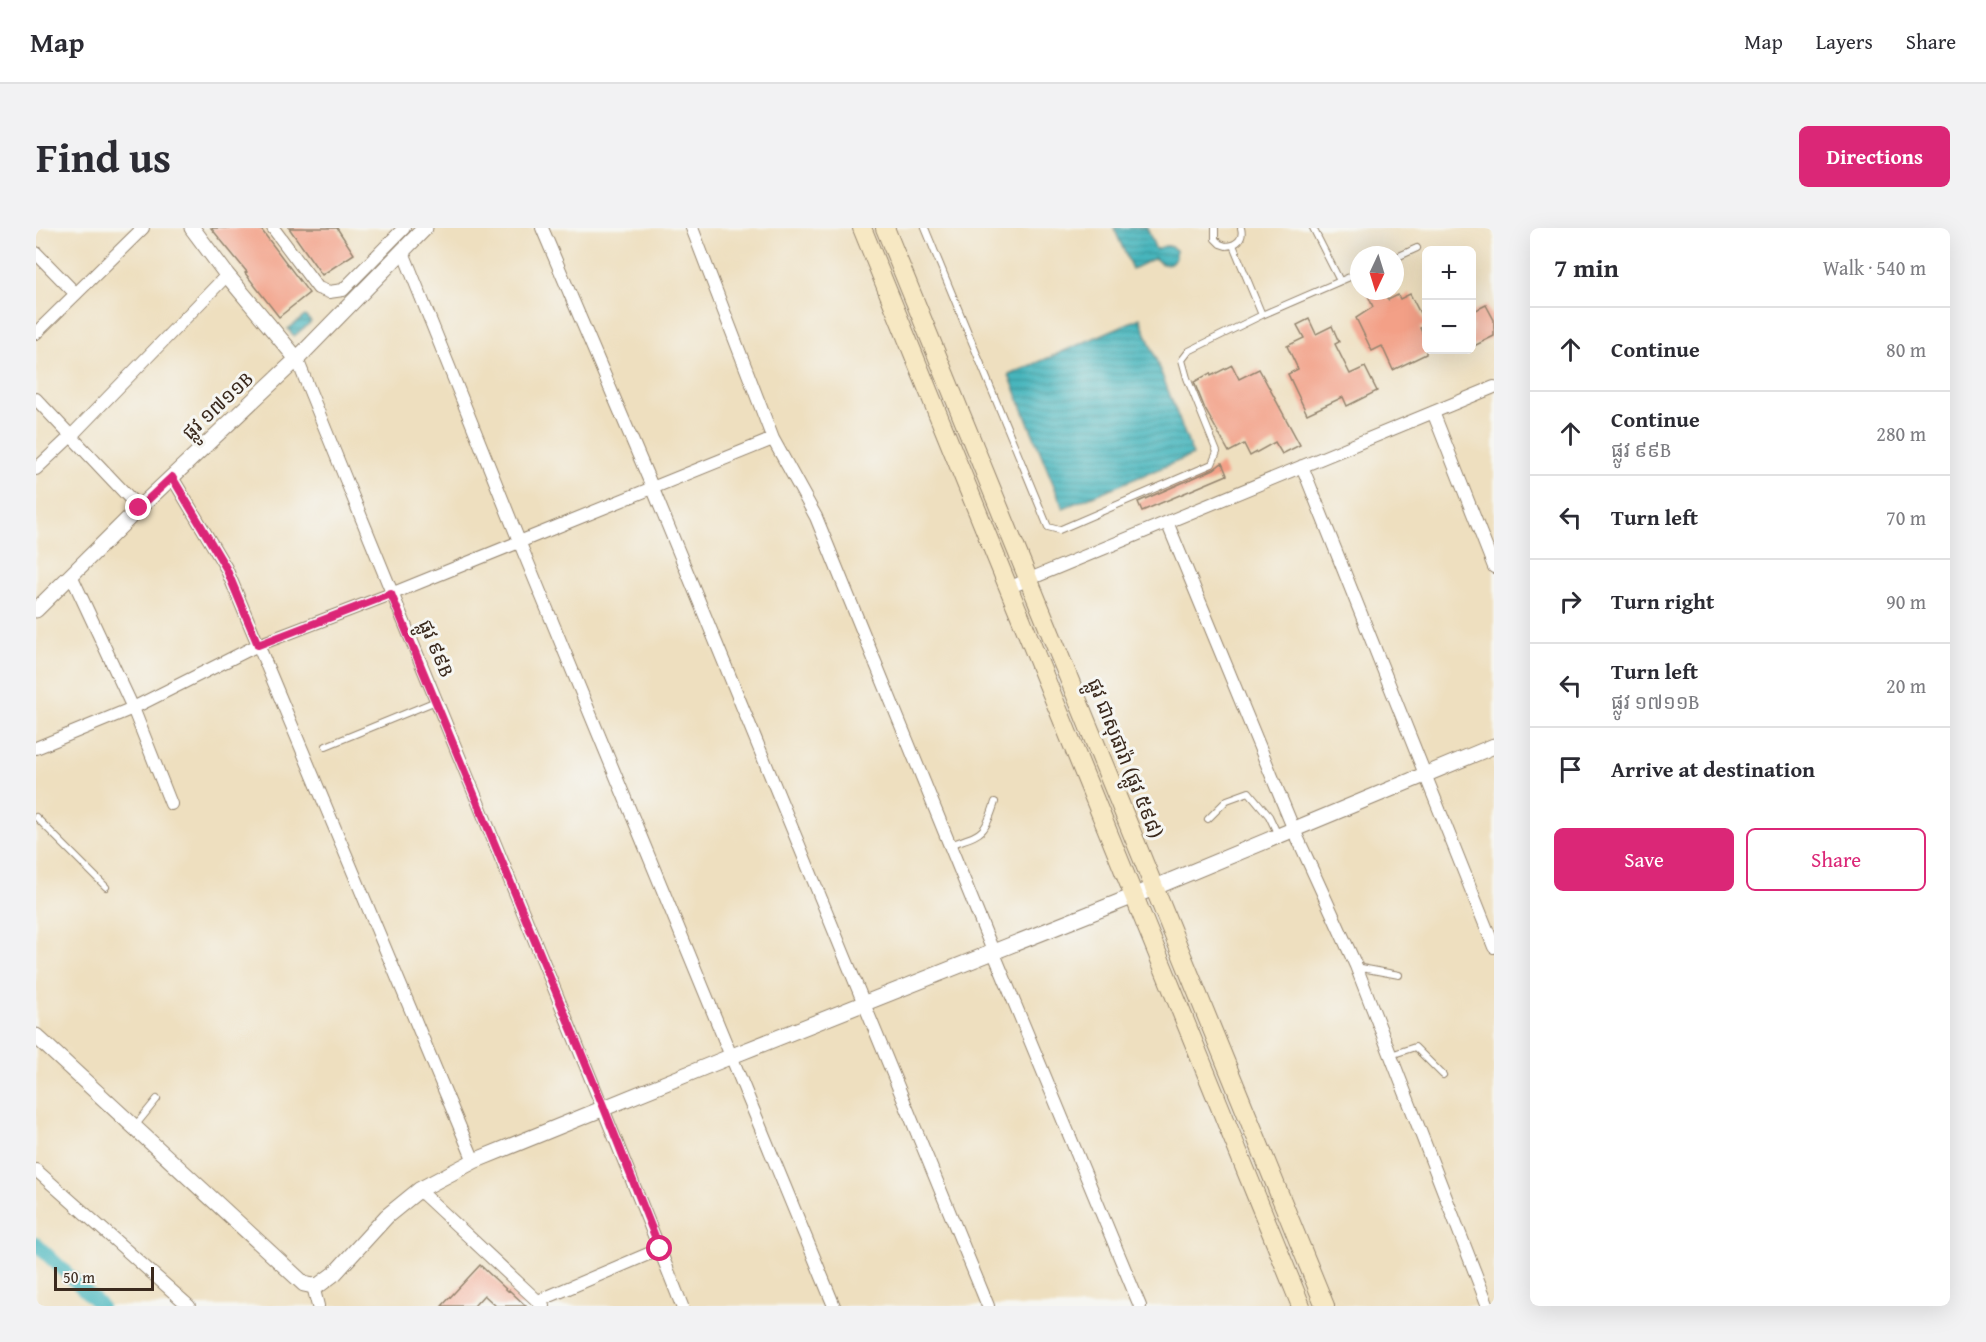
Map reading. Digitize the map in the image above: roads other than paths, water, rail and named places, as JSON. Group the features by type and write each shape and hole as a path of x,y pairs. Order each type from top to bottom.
{"main road":[{"path":"862,228 1301,1306"},
{"name":"ផ្លូវ ជាសុផារ៉ា (ផ្លូវ ៥៩៨)","path":"885,228 1325,1306"}],"street":[{"path":"36,333 143,228"},
{"name":"ផ្លូវ ៩៩B","path":"192,228 227,275 297,359 391,594 604,1108 682,1306"},
{"path":"273,228 318,288 329,292 343,290 404,228"},
{"name":"ផ្លូវ ១៧១១B","path":"36,610 139,508 297,359 425,228"},
{"path":"542,228 653,489 988,1306"},
{"path":"692,228 773,439 816,517 1140,1306"},
{"path":"402,252 834,1306"},
{"path":"36,253 76,294"},
{"path":"36,469 227,275"},
{"path":"1008,588 1494,387"},
{"path":"36,399 139,508"},
{"path":"1433,412 1494,567"},
{"path":"36,748 133,708 258,645 391,594 773,439"},
{"path":"1302,466 1494,947"},
{"path":"172,477 226,568 474,1161"},
{"path":"1167,522 1294,830 1356,966 1488,1306"},
{"path":"71,575 133,708 171,804"},
{"path":"36,1036 304,1284 320,1285 335,1273 387,1216 419,1190 474,1161 993,951 1155,888 1494,746"},
{"path":"36,1170 189,1306"},
{"path":"419,1190 541,1304 660,1249"},
{"path":"313,1286 318,1306"}],"lane":[{"path":"925,228 1048,527 1059,530 1212,464 1217,452 1182,360 1189,351 1262,315 1350,277"},
{"path":"1215,228 1215,238 1220,244 1226,246 1233,245 1241,237 1241,228"},
{"path":"1313,228 1340,281"},
{"path":"1233,245 1262,315"},
{"path":"1404,254 1417,248"},
{"path":"326,746 436,701"},
{"path":"1208,819 1227,801 1249,792 1269,816 1278,836"},
{"path":"950,845 982,832 995,802"},
{"path":"36,817 106,887"},
{"path":"1356,966 1400,975"},
{"path":"1390,1055 1415,1047 1443,1075"},
{"path":"134,1127 157,1099"}],"water":[{"path":"1114,228 1147,228 1156,250 1164,246 1171,247 1176,250 1176,258 1166,264 1160,263 1155,258 1132,269"},
{"path":"305,316 311,322 294,336 288,329"},
{"path":"1140,318 1193,455 1063,508 1009,375"}],"waterway":[{"path":"36,1244 101,1306"}]}
